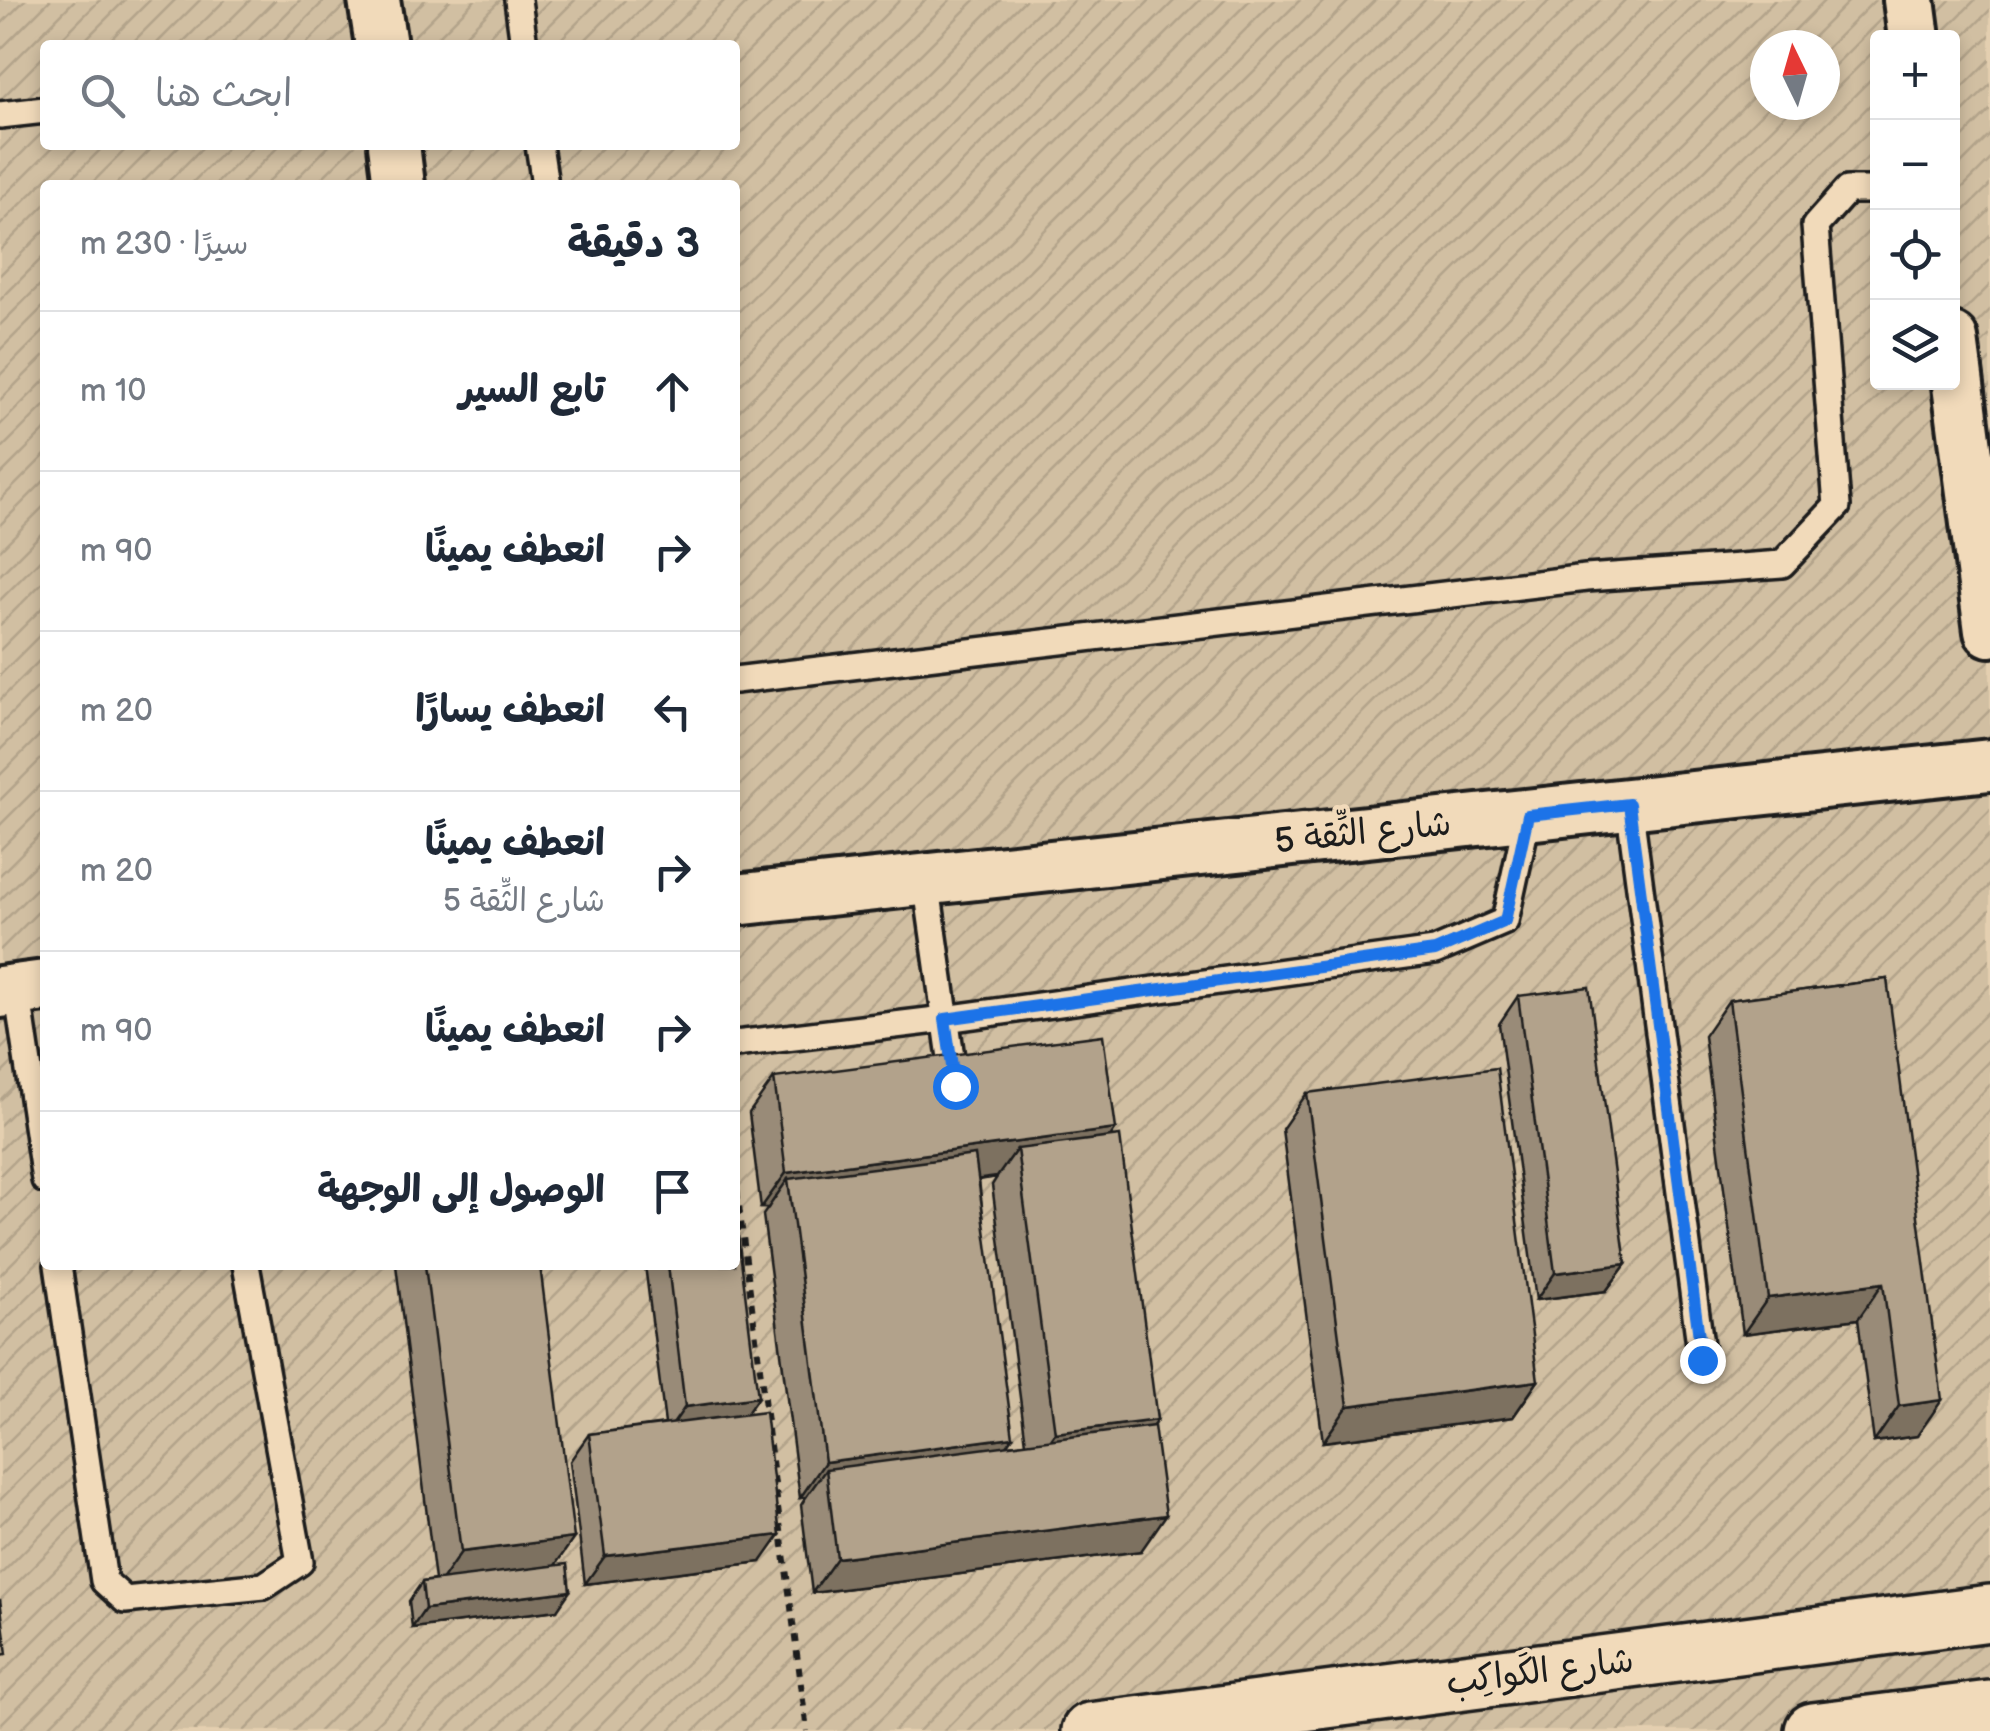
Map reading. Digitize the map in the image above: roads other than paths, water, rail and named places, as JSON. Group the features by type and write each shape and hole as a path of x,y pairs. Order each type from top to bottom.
{"street":[{"path":"374,0 380,40"},
{"path":"1909,0 1913,30"},
{"path":"395,150 399,180"},
{"path":"1959,390 1990,631"},
{"name":"شارع الثِّقة 5","path":"740,899 1990,765"},
{"name":"شارع الكَواكِب","path":"1090,1731 1990,1613"},
{"path":"1813,1731 1990,1709"}],"lane":[{"path":"518,0 523,40"},
{"path":"0,115 40,111"},
{"path":"540,150 544,180"},
{"path":"740,679 1586,578 1782,564 1837,506 1816,226 1848,190 1870,190"},
{"path":"1629,804 1702,1360"},
{"path":"740,1043 1435,951 1505,921 1528,815"},
{"path":"926,880 955,1086"},
{"path":"21,989 40,1140"},
{"path":"59,1270 104,1581 125,1600 264,1586 300,1562 247,1270"}]}
